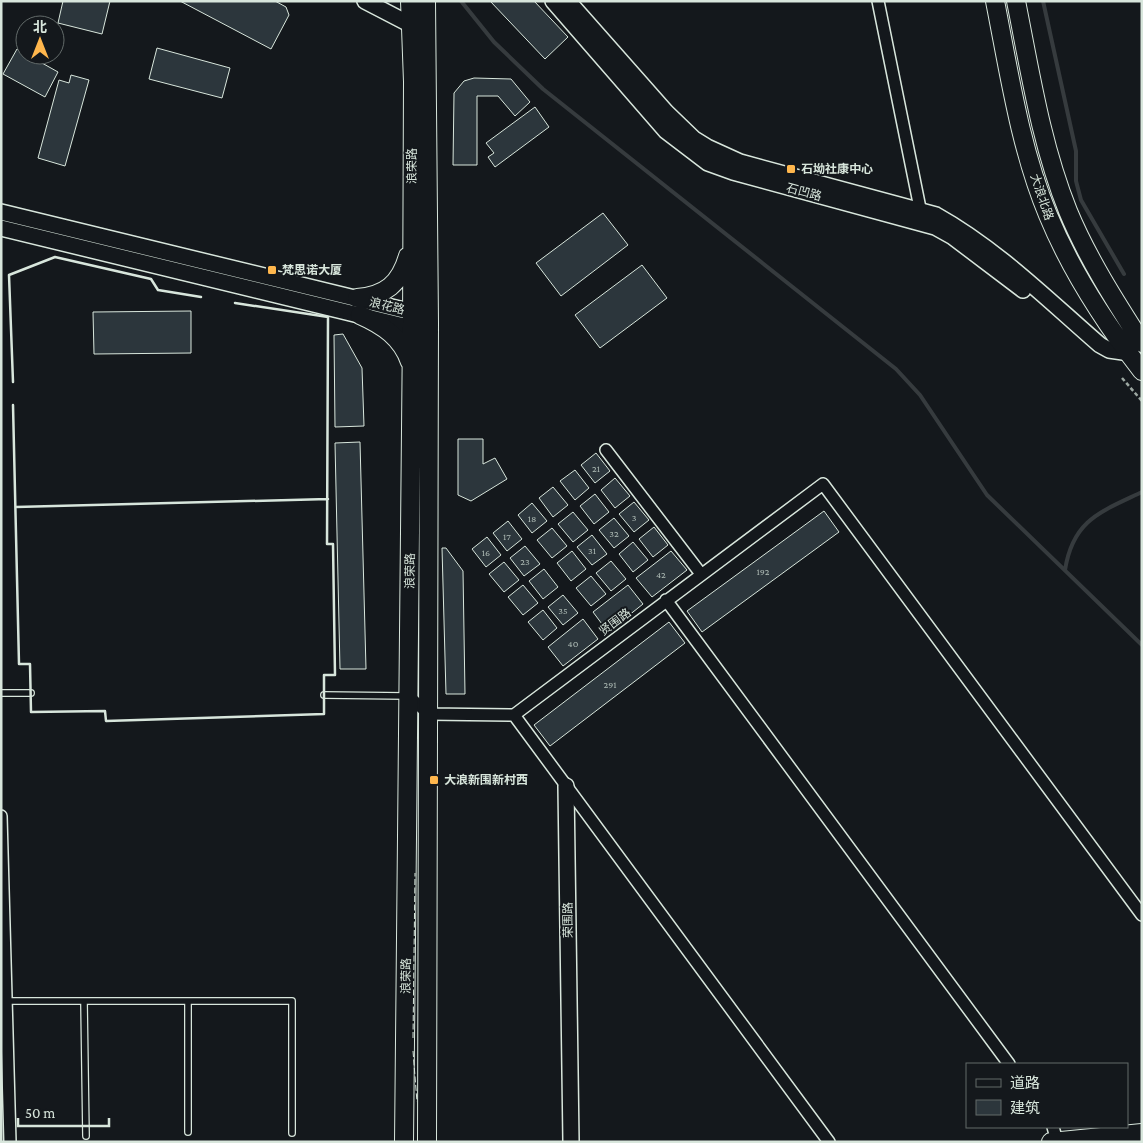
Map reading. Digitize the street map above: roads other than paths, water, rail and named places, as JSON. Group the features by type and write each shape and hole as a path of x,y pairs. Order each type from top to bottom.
{"main road":[{"path":"365,1 419,29"},
{"name":"浪荣路","path":"410,1 419,29 418,321 428,714 427,1124 429,1142"},
{"name":"浪荣路","path":"403,1139 412,367 418,321 412,244 419,29 426,1"},
{"name":"石凹路","path":"553,1 666,131 708,163 733,172 922,216 936,215 969,236 1007,265 1090,336 1110,350 1123,352 1124,348"},
{"name":"石凹路","path":"568,1 666,112 694,138 707,147 740,162 922,216"},
{"name":"大浪北路","path":"995,1 1030,160 1047,214 1075,271 1124,348 1142,371"},
{"name":"大浪北路","path":"1016,1 1043,133 1068,211 1100,273 1142,343"},
{"name":"浪花路","path":"1,212 358,307"},
{"name":"浪花路","path":"1,228 418,321"},
{"path":"412,244 401,275 390,289 371,297 358,307 398,340 406,351 412,367"},
{"name":"荣围路","path":"566,786 572,1142"},
{"path":"1054,1136 1142,1134"}],"street":[{"path":"878,1 922,216"},
{"path":"606,450 701,574"},
{"name":"贤围路","path":"514,715 823,484 1142,915"},
{"path":"666,600 1008,1063"},
{"path":"408,696 428,714 514,715 828,1142"},
{"path":"1,816 3,987 6,1001 10,1142"}],"lane":[{"path":"1,693 31,693"},
{"path":"324,695 408,696"},
{"path":"6,1001 292,1001 292,1133"},
{"path":"84,1002 86,1136"},
{"path":"188,1002 188,1132"}],"waterway":[{"path":"461,1 494,42 543,89 896,369 920,395 987,495 1142,645"},
{"path":"1043,1 1076,151 1076,181 1081,200 1124,274"},
{"path":"1065,570 1074,540 1082,529 1101,512 1142,492"}],"place":[{"name":"石坳社康中心","path":"791,169"},
{"name":"梵思诺大厦","path":"272,270"},
{"name":"大浪新围新村西","path":"434,780"}]}
